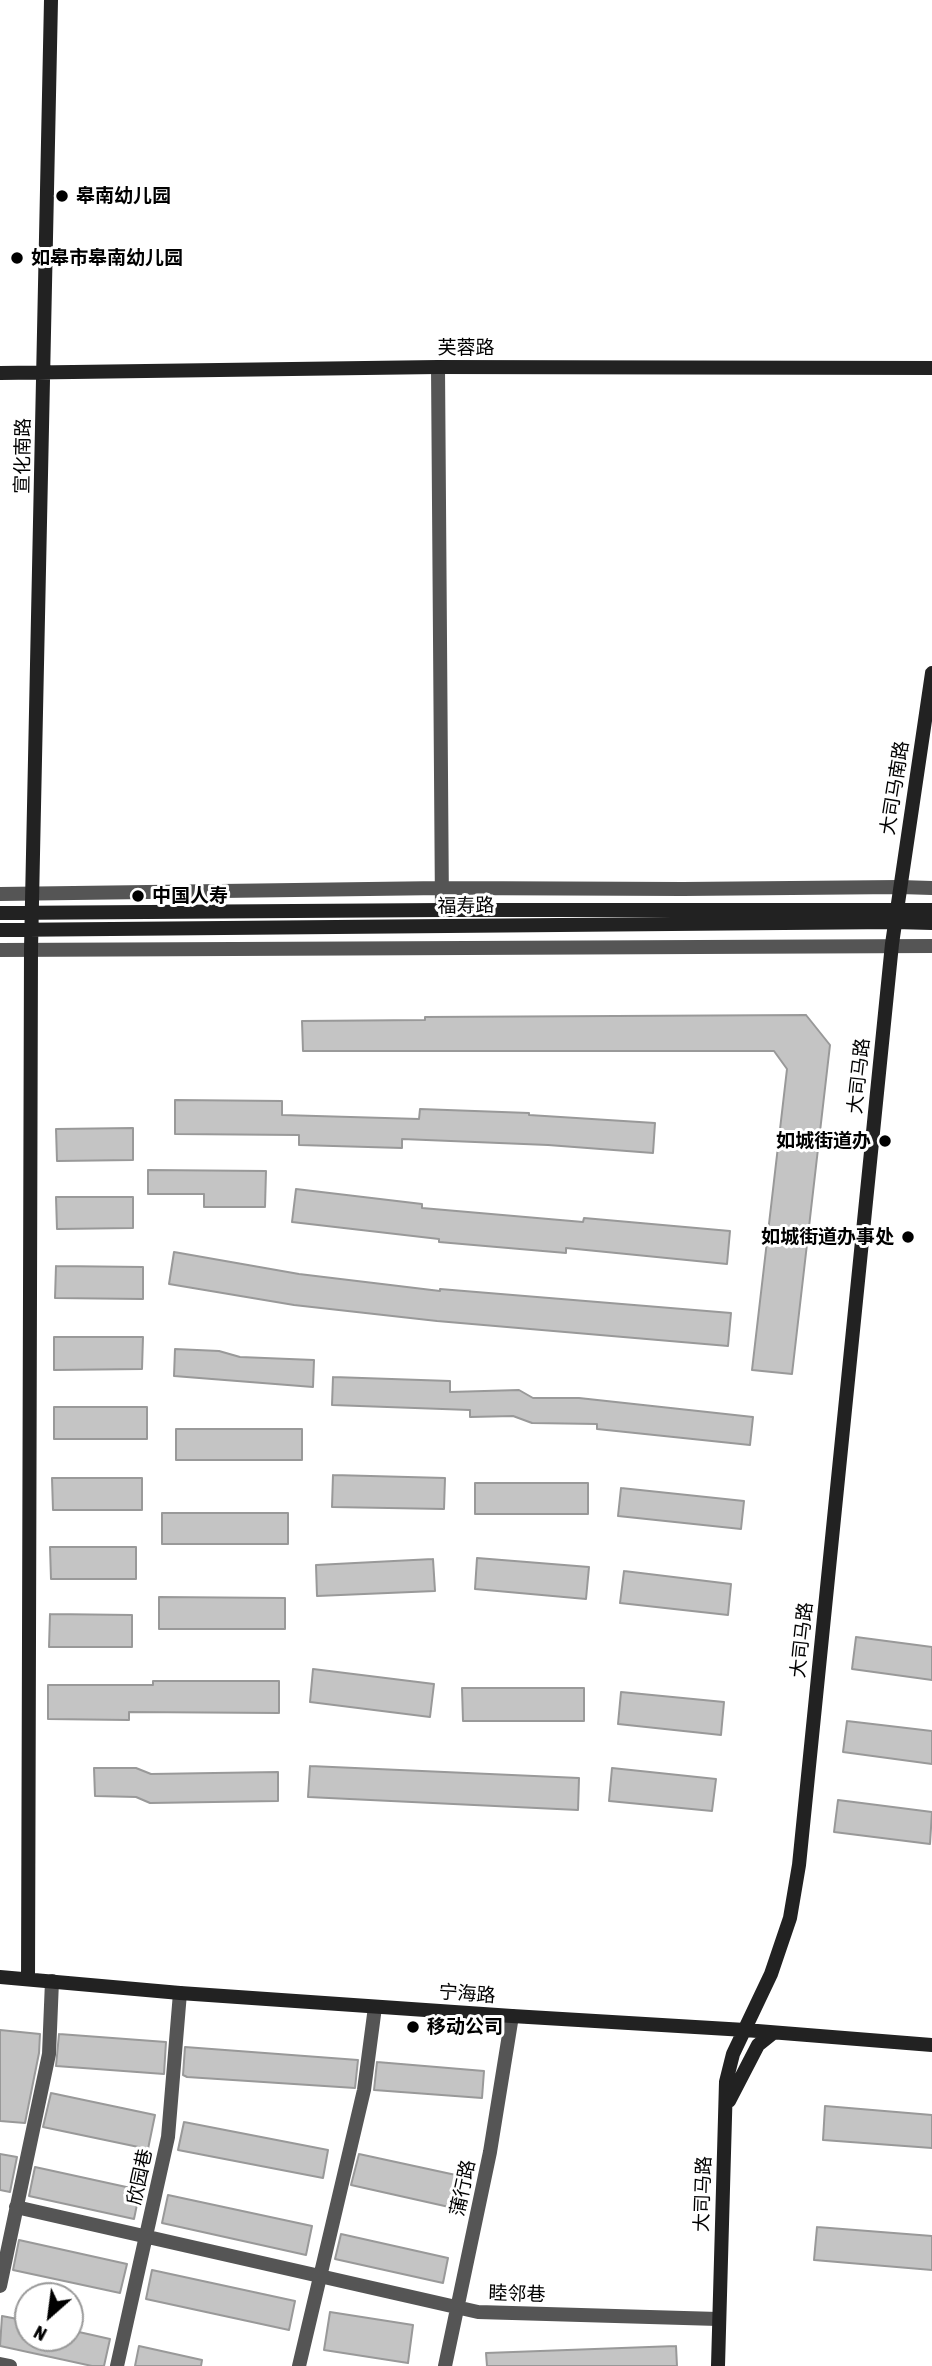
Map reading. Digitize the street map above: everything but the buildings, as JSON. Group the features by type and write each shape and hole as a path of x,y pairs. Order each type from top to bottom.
{"street":[{"name":"宣化南路","path":"28,1979 31,949 51,0"},
{"name":"芙蓉路","path":"0,373 438,367 932,368"},
{"path":"438,367 442,910"},
{"name":"大司马南路","path":"896,915 932,673"},
{"path":"0,894 442,888 932,888"},
{"name":"福寿路","path":"0,914 442,910 896,915 932,923"},
{"name":"福寿路","path":"0,930 896,915 932,910"},
{"name":"大司马路","path":"718,2366 726,2082 733,2054 771,1975 790,1918 799,1865 896,915"},
{"path":"0,950 892,944 932,946"},
{"name":"宁海路","path":"0,1977 180,1993 932,2045"},
{"path":"0,2286 50,2054 52,1981"},
{"name":"欣园巷","path":"117,2366 168,2137 180,1993"},
{"path":"299,2366 363,2090 375,2007"},
{"name":"蒲行路","path":"445,2366 490,2152 512,2017"},
{"path":"724,2112 737,2081 758,2045 773,2033"},
{"name":"睦邻巷","path":"16,2207 478,2312 719,2319"},
{"path":"0,2364 10,2366"}],"place":[{"name":"皋南幼儿园","path":"62,196"},
{"name":"如皋市皋南幼儿园","path":"17,258"},
{"name":"中国人寿","path":"138,896"},
{"name":"如城街道办","path":"885,1141"},
{"name":"如城街道办事处","path":"908,1237"},
{"name":"移动公司","path":"413,2027"}]}
